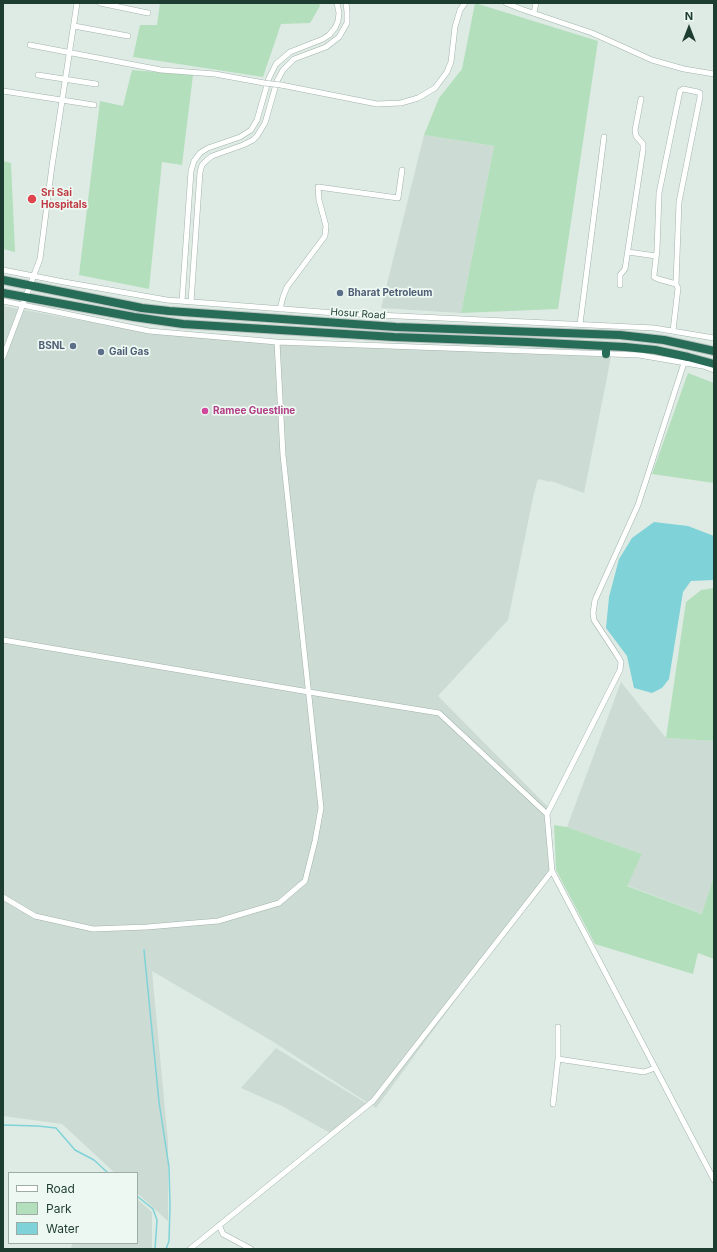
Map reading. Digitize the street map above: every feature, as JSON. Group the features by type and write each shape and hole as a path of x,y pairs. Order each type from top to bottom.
{"highway":[{"name":"Hosur Road","path":"3,280 142,308 169,311 396,326 620,335 664,340 714,351"},
{"name":"Hosur Road","path":"3,293 25,301 182,324 394,337 527,342 606,350 655,350 714,364"}],"street":[{"path":"3,358 33,276 37,271 40,259 52,166 77,3"},
{"path":"100,3 127,6 148,13"},
{"path":"182,301 191,171 194,161 200,153 208,148 240,137 251,130 257,120 269,78 276,64 290,52 323,39 332,32 337,25 339,17 337,3"},
{"path":"191,302 200,172 202,165 212,156 243,145 257,136 265,123 277,81 283,70 294,59 326,47 339,37 346,23 348,12 346,3"},
{"path":"30,45 161,70 215,74 281,85 377,104 401,103 418,98 434,88 447,72 451,62 455,27 460,10 465,3"},
{"path":"506,3 592,33 652,60 714,74"},
{"path":"534,13 536,3"},
{"path":"74,26 128,36"},
{"path":"38,75 96,84"},
{"path":"673,331 678,288 676,284 679,202 700,97 700,93 698,92 683,89 680,91 659,193 654,277 676,284"},
{"path":"3,91 94,105"},
{"path":"620,285 620,275 626,270 643,150 643,144 636,136 635,130 641,99"},
{"path":"580,324 604,137"},
{"path":"280,309 283,297 288,287 325,236 326,226 318,200 318,187 398,198 402,170"},
{"path":"628,252 656,256"},
{"path":"3,270 167,300 280,309 654,328 714,338"},
{"path":"3,301 25,301 149,331 277,342 606,350 703,366 714,370"},
{"path":"3,898 35,916 93,929 147,926 218,921 279,903 305,881 315,842 321,808 283,455 277,342"},
{"path":"684,363 638,505 595,600 593,612 594,620 618,655 621,662 620,670 547,814 552,871 714,1180"},
{"path":"3,640 439,713 547,814"},
{"path":"190,1249 373,1100 552,871"},
{"path":"553,1104 558,1059 558,1027"},
{"path":"558,1059 644,1072 655,1068"},
{"path":"219,1226 223,1234 251,1249"}],"shaded area":[{"path":"424,135 494,146 461,313 381,308"},
{"path":"3,306 149,333 274,343 611,357 584,493 551,481 538,479 508,620 438,696 547,806 550,872 376,1108 272,1041 152,971 168,1142 168,1221 138,1194 138,1172 114,1172 62,1124 3,1116"},
{"path":"621,682 666,738 714,741 714,879 703,914 626,885 642,854 567,827"},
{"path":"276,1048 366,1103 332,1134 282,1106 241,1088"},
{"path":"138,1200 152,1212 152,1249 70,1249 72,1244 138,1244"}],"green space":[{"path":"160,3 319,3 320,6 310,23 281,24 263,77 133,57 140,25 157,25"},
{"path":"475,3 598,41 558,309 461,313 494,146 424,135 439,98 462,69"},
{"path":"132,70 193,75 182,165 162,162 149,289 79,275 100,101 123,106"},
{"path":"3,161 11,163 15,252 3,249"},
{"path":"688,373 714,383 714,483 652,474"},
{"path":"714,588 714,741 666,738 686,602 701,590"},
{"path":"554,825 567,827 642,854 627,886 702,914 714,879 714,959 698,953 693,974 595,944 556,870"}],"water":[{"path":"654,522 688,526 714,536 714,580 691,581 683,592 669,679 662,688 652,693 634,688 627,656 606,628 609,597 619,559 632,538"}],"waterway":[{"path":"144,950 159,1102 169,1167 169,1241 166,1249"},
{"path":"3,1125 56,1128 75,1150 94,1160 107,1172"},
{"path":"138,1197 153,1209 157,1220 155,1249"}],"place":[{"name":"Sri Sai Hospitals","path":"32,199"},
{"name":"Bharat Petroleum","path":"340,293"},
{"name":"BSNL","path":"73,346"},
{"name":"Gail Gas","path":"101,352"},
{"name":"Ramee Guestline","path":"205,411"}]}
